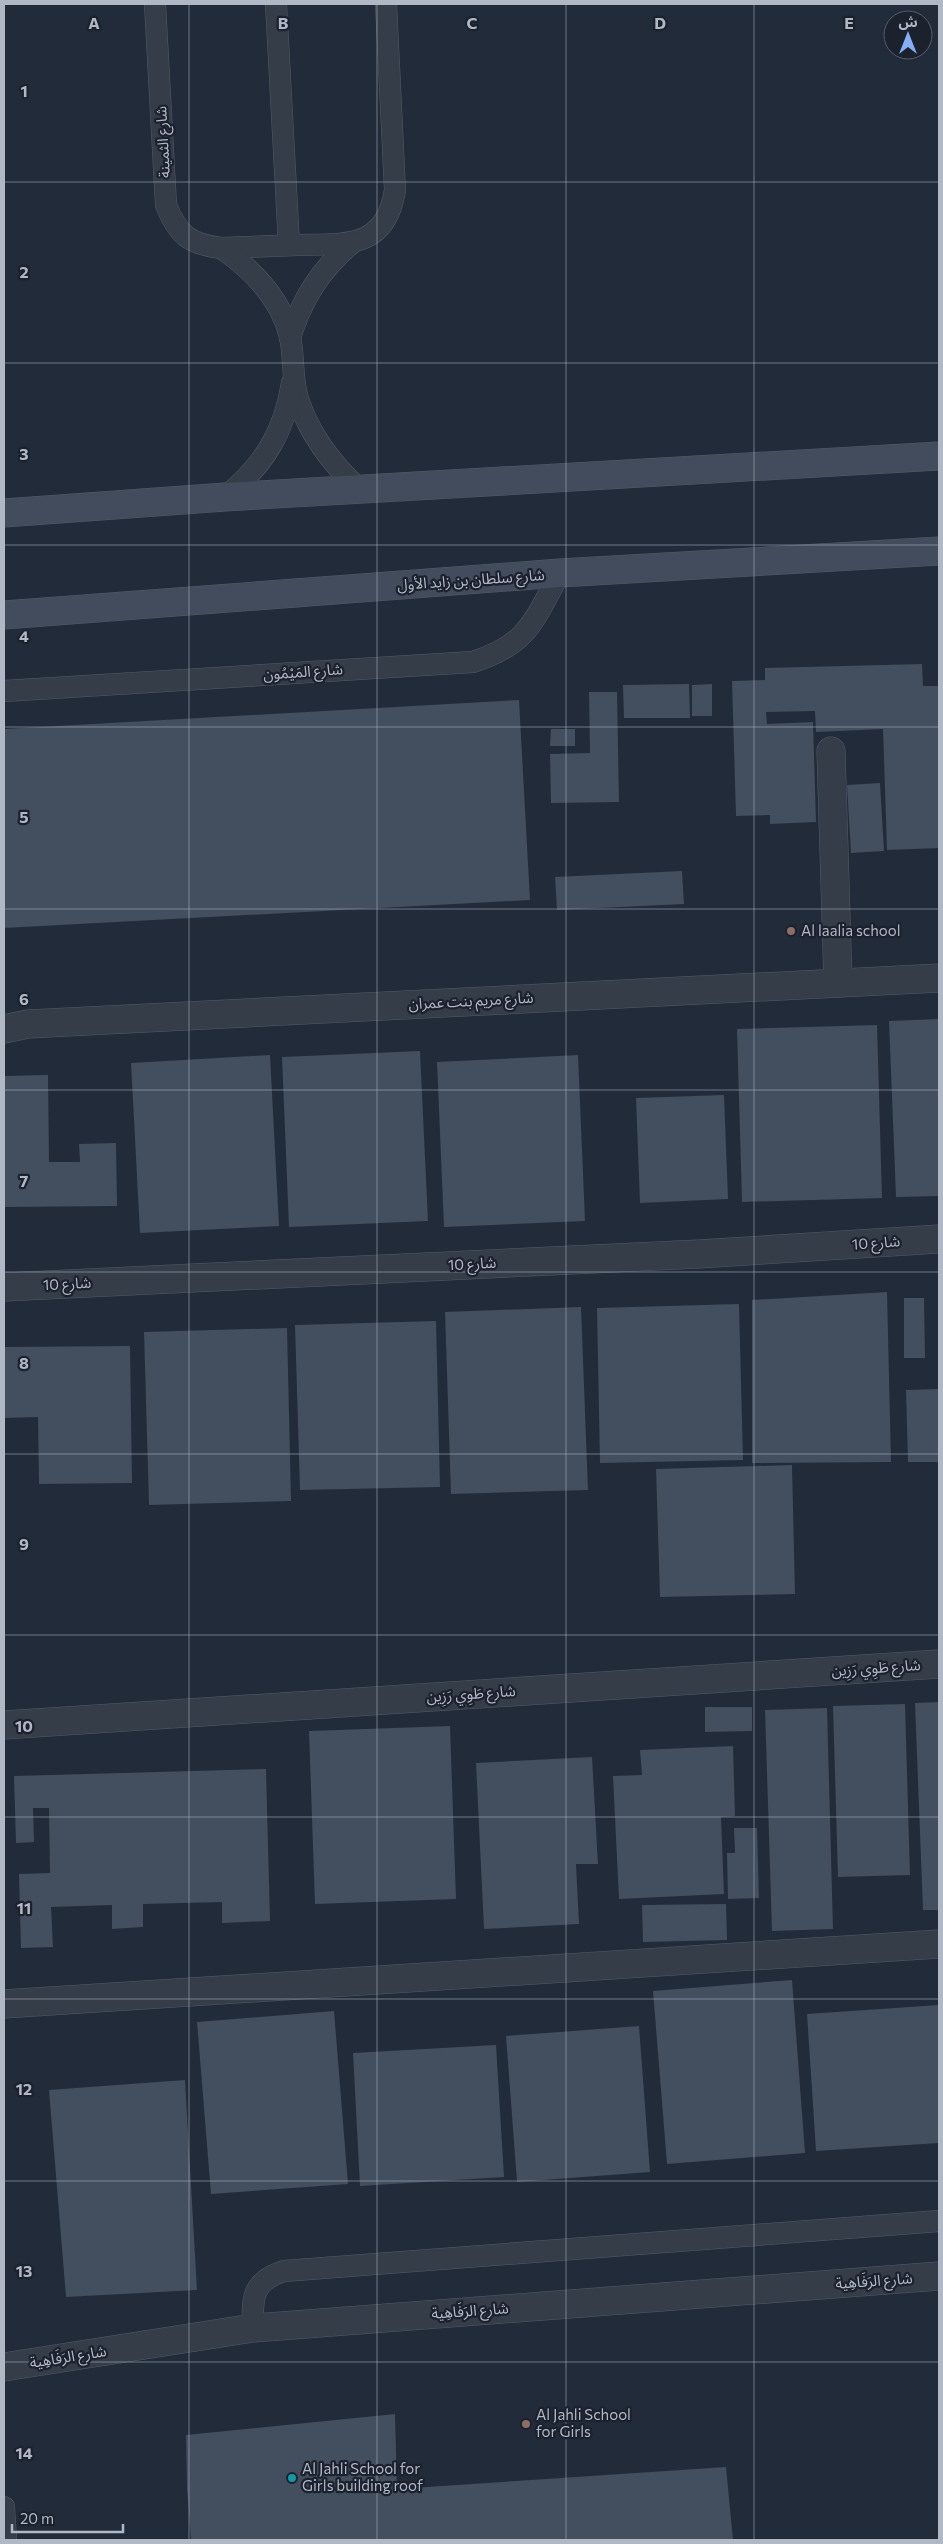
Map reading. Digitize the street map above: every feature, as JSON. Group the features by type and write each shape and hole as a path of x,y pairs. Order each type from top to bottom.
{"main road":[{"path":"4,513 225,497 939,456"},
{"name":"شارع سلطان بن زايد الأول","path":"4,615 560,573 939,551"}],"street":[{"path":"831,751 838,983"},
{"name":"شارع مريم بنت عمران","path":"4,1029 28,1024 939,978"},
{"name":"شارع 10","path":"4,1287 699,1254 939,1239"},
{"name":"شارع طَوِي رَزِين","path":"4,1725 939,1664"},
{"path":"4,2004 939,1944"},
{"name":"شارع الرَفَاهِية","path":"4,2367 253,2328 939,2276"}],"lane":[{"name":"شارع الثمينة","path":"155,4 166,206 173,223 185,237 202,246 221,248 352,244"},
{"path":"276,4 289,245"},
{"name":"شارع الثمينة","path":"290,338 303,302 312,285 324,270 352,244 378,229 393,204 395,190 386,4"},
{"name":"شارع الثمينة","path":"221,248 252,272 265,286 280,311 290,338 293,380 298,401 316,440 329,458 359,489"},
{"name":"شارع الثمينة","path":"225,497 248,476 271,446 282,425 293,380"},
{"name":"شارع المَيْمُون","path":"4,691 473,662 505,649 527,632 560,573"},
{"path":"253,2328 252,2302 256,2291 272,2275 284,2271 939,2221"},
{"path":"4,2507 6,2540"}],"building":[{"path":"922,664 923,686 939,686 939,848 887,850 883,729 816,732 815,711 766,712 767,724 813,722 816,822 770,824 770,815 736,816 732,681 765,680 765,668"},
{"path":"689,684 690,718 624,718 623,685"},
{"path":"712,684 712,716 692,716 692,685"},
{"path":"589,692 617,692 619,802 551,803 550,754 590,753"},
{"path":"519,700 530,900 4,928 4,729"},
{"path":"551,729 575,729 575,746 550,746"},
{"path":"880,783 884,851 851,853 847,785"},
{"path":"682,871 684,904 557,910 555,877"},
{"path":"939,1019 939,1196 896,1197 889,1021"},
{"path":"877,1025 882,1198 742,1202 737,1029"},
{"path":"420,1051 428,1221 289,1227 282,1057"},
{"path":"270,1055 279,1226 140,1233 131,1063"},
{"path":"578,1055 585,1221 444,1227 437,1062"},
{"path":"48,1075 49,1162 80,1162 79,1144 116,1143 117,1206 4,1207 4,1076"},
{"path":"724,1095 728,1199 640,1203 636,1098"},
{"path":"887,1292 891,1462 752,1463 752,1300"},
{"path":"904,1298 924,1298 925,1358 904,1358"},
{"path":"739,1304 743,1460 600,1463 597,1308"},
{"path":"581,1307 588,1490 451,1494 445,1312"},
{"path":"436,1321 440,1487 300,1490 295,1325"},
{"path":"287,1328 291,1501 149,1505 144,1332"},
{"path":"130,1346 132,1483 39,1484 38,1417 4,1418 4,1347"},
{"path":"939,1389 939,1462 908,1462 906,1390"},
{"path":"792,1465 795,1594 660,1597 656,1469"},
{"path":"939,1702 939,1910 923,1910 915,1703"},
{"path":"905,1704 910,1875 838,1877 833,1706"},
{"path":"705,1707 752,1707 752,1731 705,1732"},
{"path":"827,1708 833,1929 772,1931 765,1710"},
{"path":"450,1726 456,1899 315,1904 309,1731"},
{"path":"733,1746 735,1816 721,1817 724,1894 619,1899 613,1776 642,1775 640,1750"},
{"path":"592,1757 598,1864 576,1864 579,1924 484,1929 476,1763"},
{"path":"266,1769 270,1921 222,1923 222,1902 143,1904 143,1927 112,1929 112,1905 51,1907 53,1947 21,1948 19,1874 50,1873 49,1808 33,1808 34,1842 16,1843 14,1776"},
{"path":"734,1828 757,1828 759,1898 728,1899 727,1853 735,1853"},
{"path":"726,1904 727,1940 643,1942 642,1905"},
{"path":"792,1980 805,2153 667,2164 653,1991"},
{"path":"939,2005 939,2143 816,2151 807,2014"},
{"path":"334,2011 348,2184 211,2194 197,2022"},
{"path":"639,2026 650,2172 517,2182 506,2036"},
{"path":"496,2045 504,2177 360,2186 353,2053"},
{"path":"185,2080 197,2290 66,2297 49,2090"},
{"name":"Al Jahli School for Girls building roof","path":"395,2414 397,2489 726,2467 733,2540 191,2540 187,2488 186,2435"}],"place":[{"name":"Al laalia school","path":"791,931"},
{"name":"Al Jahli School for Girls","path":"526,2424"},
{"name":"Al Jahli School for Girls building roof","path":"292,2478"}]}
